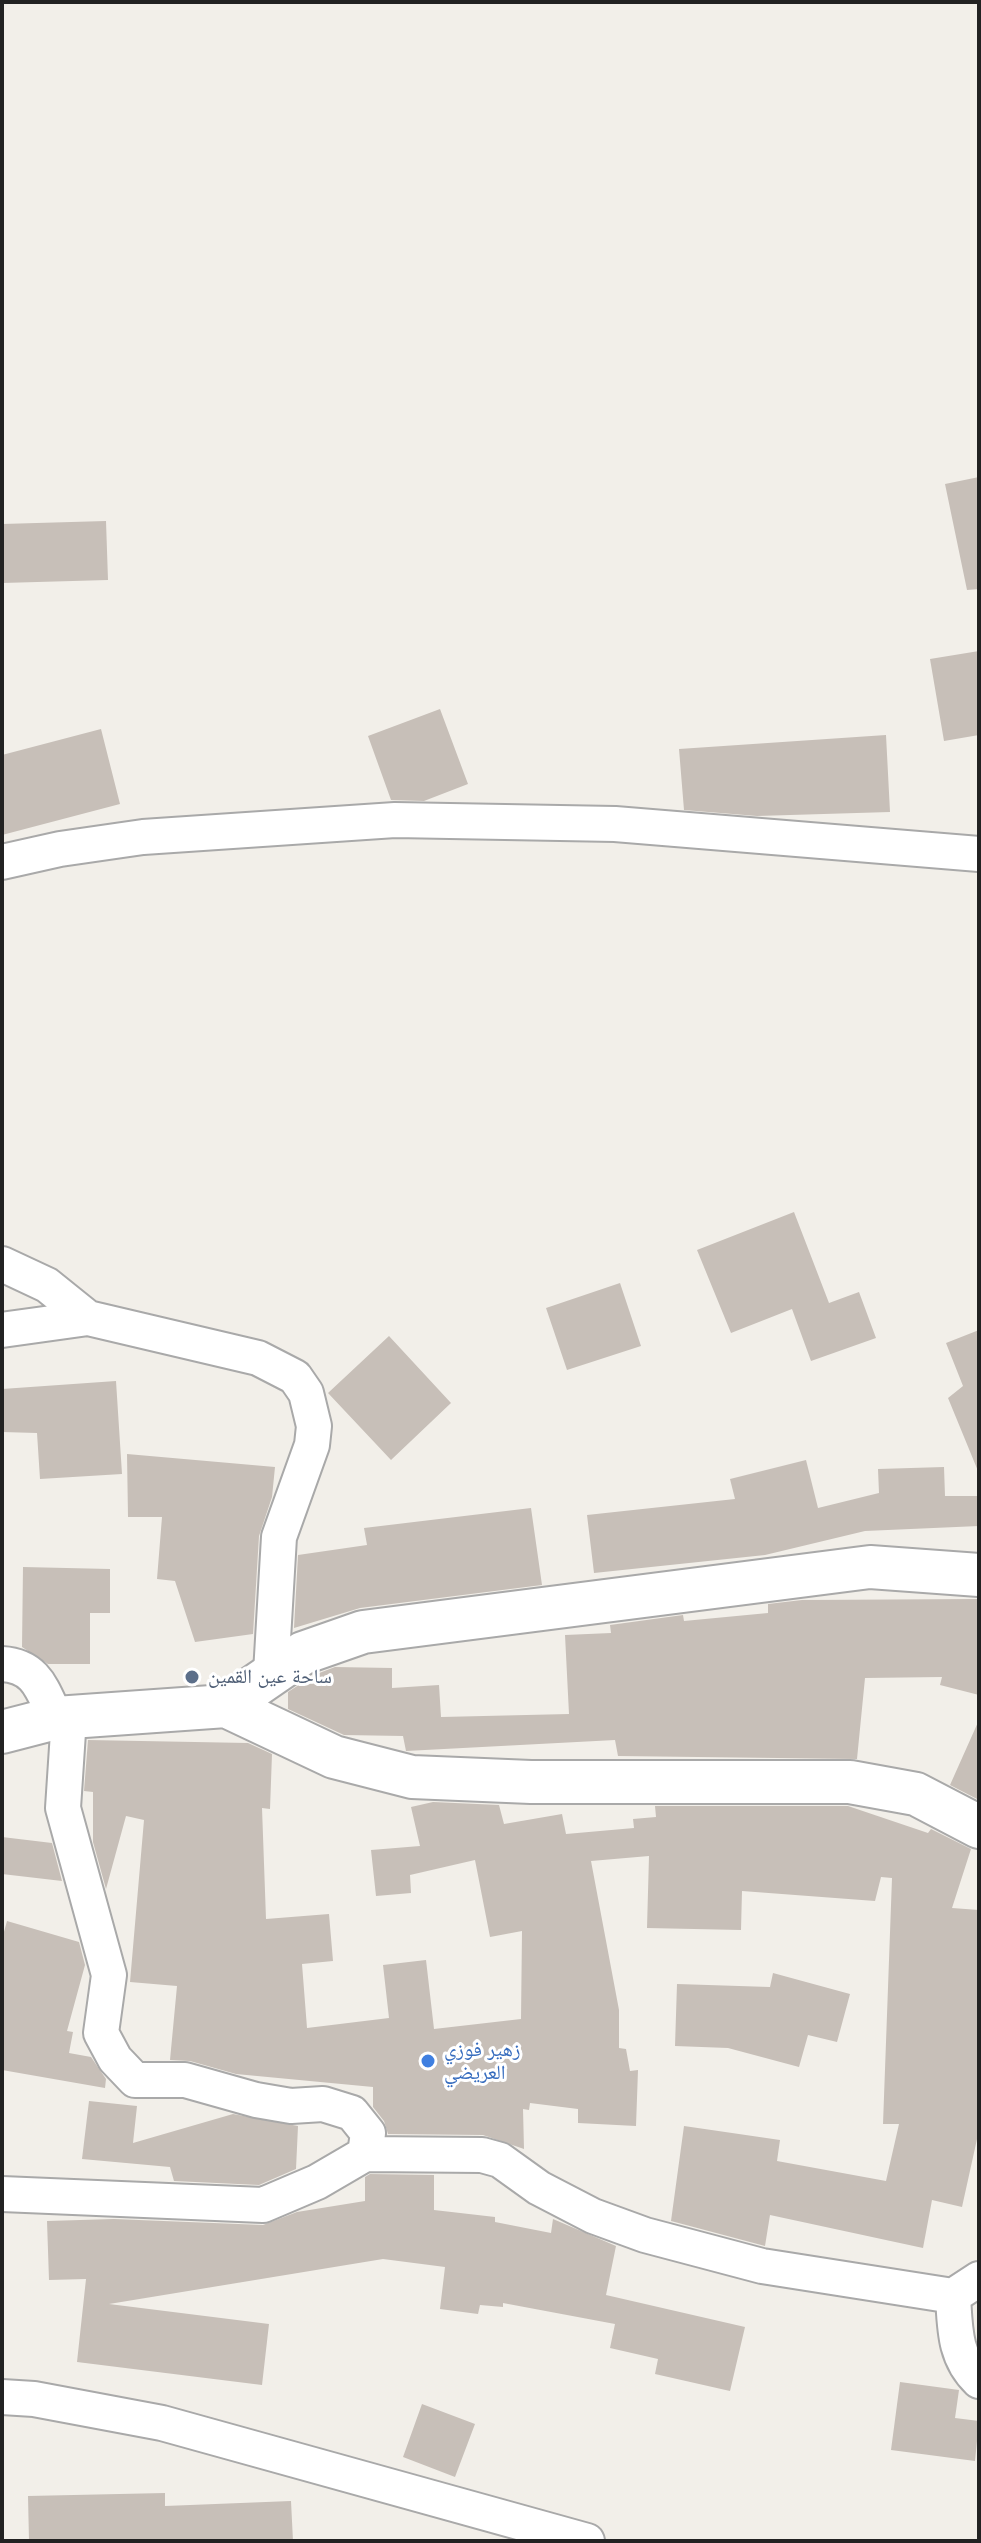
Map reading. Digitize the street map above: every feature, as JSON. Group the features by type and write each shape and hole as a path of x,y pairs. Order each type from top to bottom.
{"street":[{"path":"2,862 60,849 143,837 390,820 724,831 979,854"},
{"path":"2,1264 47,1285 88,1318"},
{"path":"2,1330 88,1318 258,1358 295,1377 306,1393 314,1426 312,1445 279,1537 271,1673"},
{"path":"226,1706 303,1653 363,1632 870,1567 919,1568 979,1575"},
{"path":"2,1664 25,1668 35,1676 63,1718 63,1808 109,1975 101,2033 115,2059 135,2080 185,2080 256,2100 291,2106 323,2104 352,2113 368,2133 365,2154"},
{"path":"2,1732 63,1718 226,1706 334,1757 412,1777 531,1782 850,1782 916,1794 979,1827"},
{"path":"2,2194 263,2205 317,2182 365,2154 482,2155 509,2165 539,2188 593,2216 645,2235 762,2266 966,2288 957,2345 979,2381"},
{"path":"2,2397 34,2399 162,2423 587,2541"}],"building":[{"path":"979,477 979,589 967,590 945,484"},
{"path":"106,521 108,580 2,583 2,524"},
{"path":"979,651 979,735 944,741 930,659"},
{"path":"440,709 468,784 424,801 391,800 368,736"},
{"path":"101,729 120,804 2,835 2,755"},
{"path":"886,735 890,812 757,816 684,810 679,749"},
{"path":"794,1212 829,1303 859,1292 876,1338 811,1361 792,1309 731,1333 697,1250"},
{"path":"620,1283 641,1346 567,1370 546,1308"},
{"path":"979,1330 978,1471 948,1398 963,1386 946,1343"},
{"path":"389,1336 451,1403 391,1460 328,1393"},
{"path":"116,1381 122,1474 40,1479 37,1433 2,1432 2,1389"},
{"path":"127,1454 275,1467 272,1497 259,1536 253,1634 195,1642 175,1581 157,1579 162,1517 128,1517"},
{"path":"806,1460 818,1508 879,1493 878,1469 944,1467 945,1496 979,1496 979,1526 865,1531 765,1555 594,1573 587,1515 735,1499 730,1479"},
{"path":"531,1508 542,1585 360,1608 294,1628 298,1555 367,1545 364,1528"},
{"path":"23,1567 110,1569 110,1613 90,1613 90,1664 48,1664 22,1647"},
{"path":"979,1599 979,1695 940,1685 942,1677 865,1678 857,1759 618,1756 615,1740 406,1751 403,1736 344,1735 288,1709 288,1692 314,1675 335,1667 392,1668 392,1688 439,1685 441,1717 569,1714 565,1635 611,1633 610,1625 683,1615 684,1621 768,1613 768,1604 802,1600"},
{"path":"979,1720 979,1800 950,1785"},
{"path":"88,1740 248,1743 272,1754 270,1809 262,1808 266,1919 329,1914 333,1961 302,1964 307,2028 389,2018 383,1965 426,1960 434,2029 521,2019 522,1931 490,1937 475,1860 410,1875 411,1893 376,1896 371,1850 420,1846 411,1807 433,1802 499,1805 504,1824 562,1814 566,1834 634,1828 633,1819 656,1817 655,1806 848,1806 928,1833 931,1829 971,1849 952,1908 979,1910 979,2130 962,2207 932,2200 923,2248 770,2215 765,2246 671,2221 684,2126 780,2140 777,2161 886,2181 899,2124 883,2124 892,1878 881,1877 875,1901 742,1891 741,1930 647,1928 649,1856 591,1861 619,2010 619,2048 626,2049 630,2071 638,2070 636,2126 578,2123 578,2109 530,2103 529,2110 523,2109 524,2149 483,2135 388,2134 384,2121 373,2107 373,2087 236,2074 190,2061 170,2060 177,1986 130,1982 144,1820 126,1816 106,1889 93,1842 93,1792 84,1791"},
{"path":"2,1837 52,1843 62,1881 2,1874"},
{"path":"7,1921 79,1942 85,1965 67,2031 73,2032 69,2053 91,2057 106,2079 105,2088 2,2070 2,1939"},
{"path":"773,1973 850,1994 837,2042 808,2035 799,2067 728,2048 675,2046 677,1984 770,1987"},
{"path":"89,2101 137,2106 133,2143 233,2114 298,2126 296,2169 259,2185 174,2181 170,2167 82,2159"},
{"path":"370,2174 434,2175 434,2210 495,2217 495,2222 551,2233 553,2219 616,2246 606,2295 745,2327 730,2391 655,2374 658,2359 610,2348 615,2324 503,2303 503,2307 480,2305 478,2314 440,2309 445,2267 383,2259 109,2304 269,2324 262,2385 77,2362 86,2279 49,2280 47,2221 114,2219 263,2225 297,2212 365,2201 365,2177"},
{"path":"900,2382 959,2390 955,2418 979,2421 975,2461 891,2450"},
{"path":"422,2404 475,2424 455,2477 403,2457"},
{"path":"165,2493 165,2506 291,2501 293,2541 29,2541 28,2496"}],"place":[{"name":"ساحة عين القمين","path":"192,1677"},
{"name":"زهير فوزي العريضي","path":"428,2061"}]}
